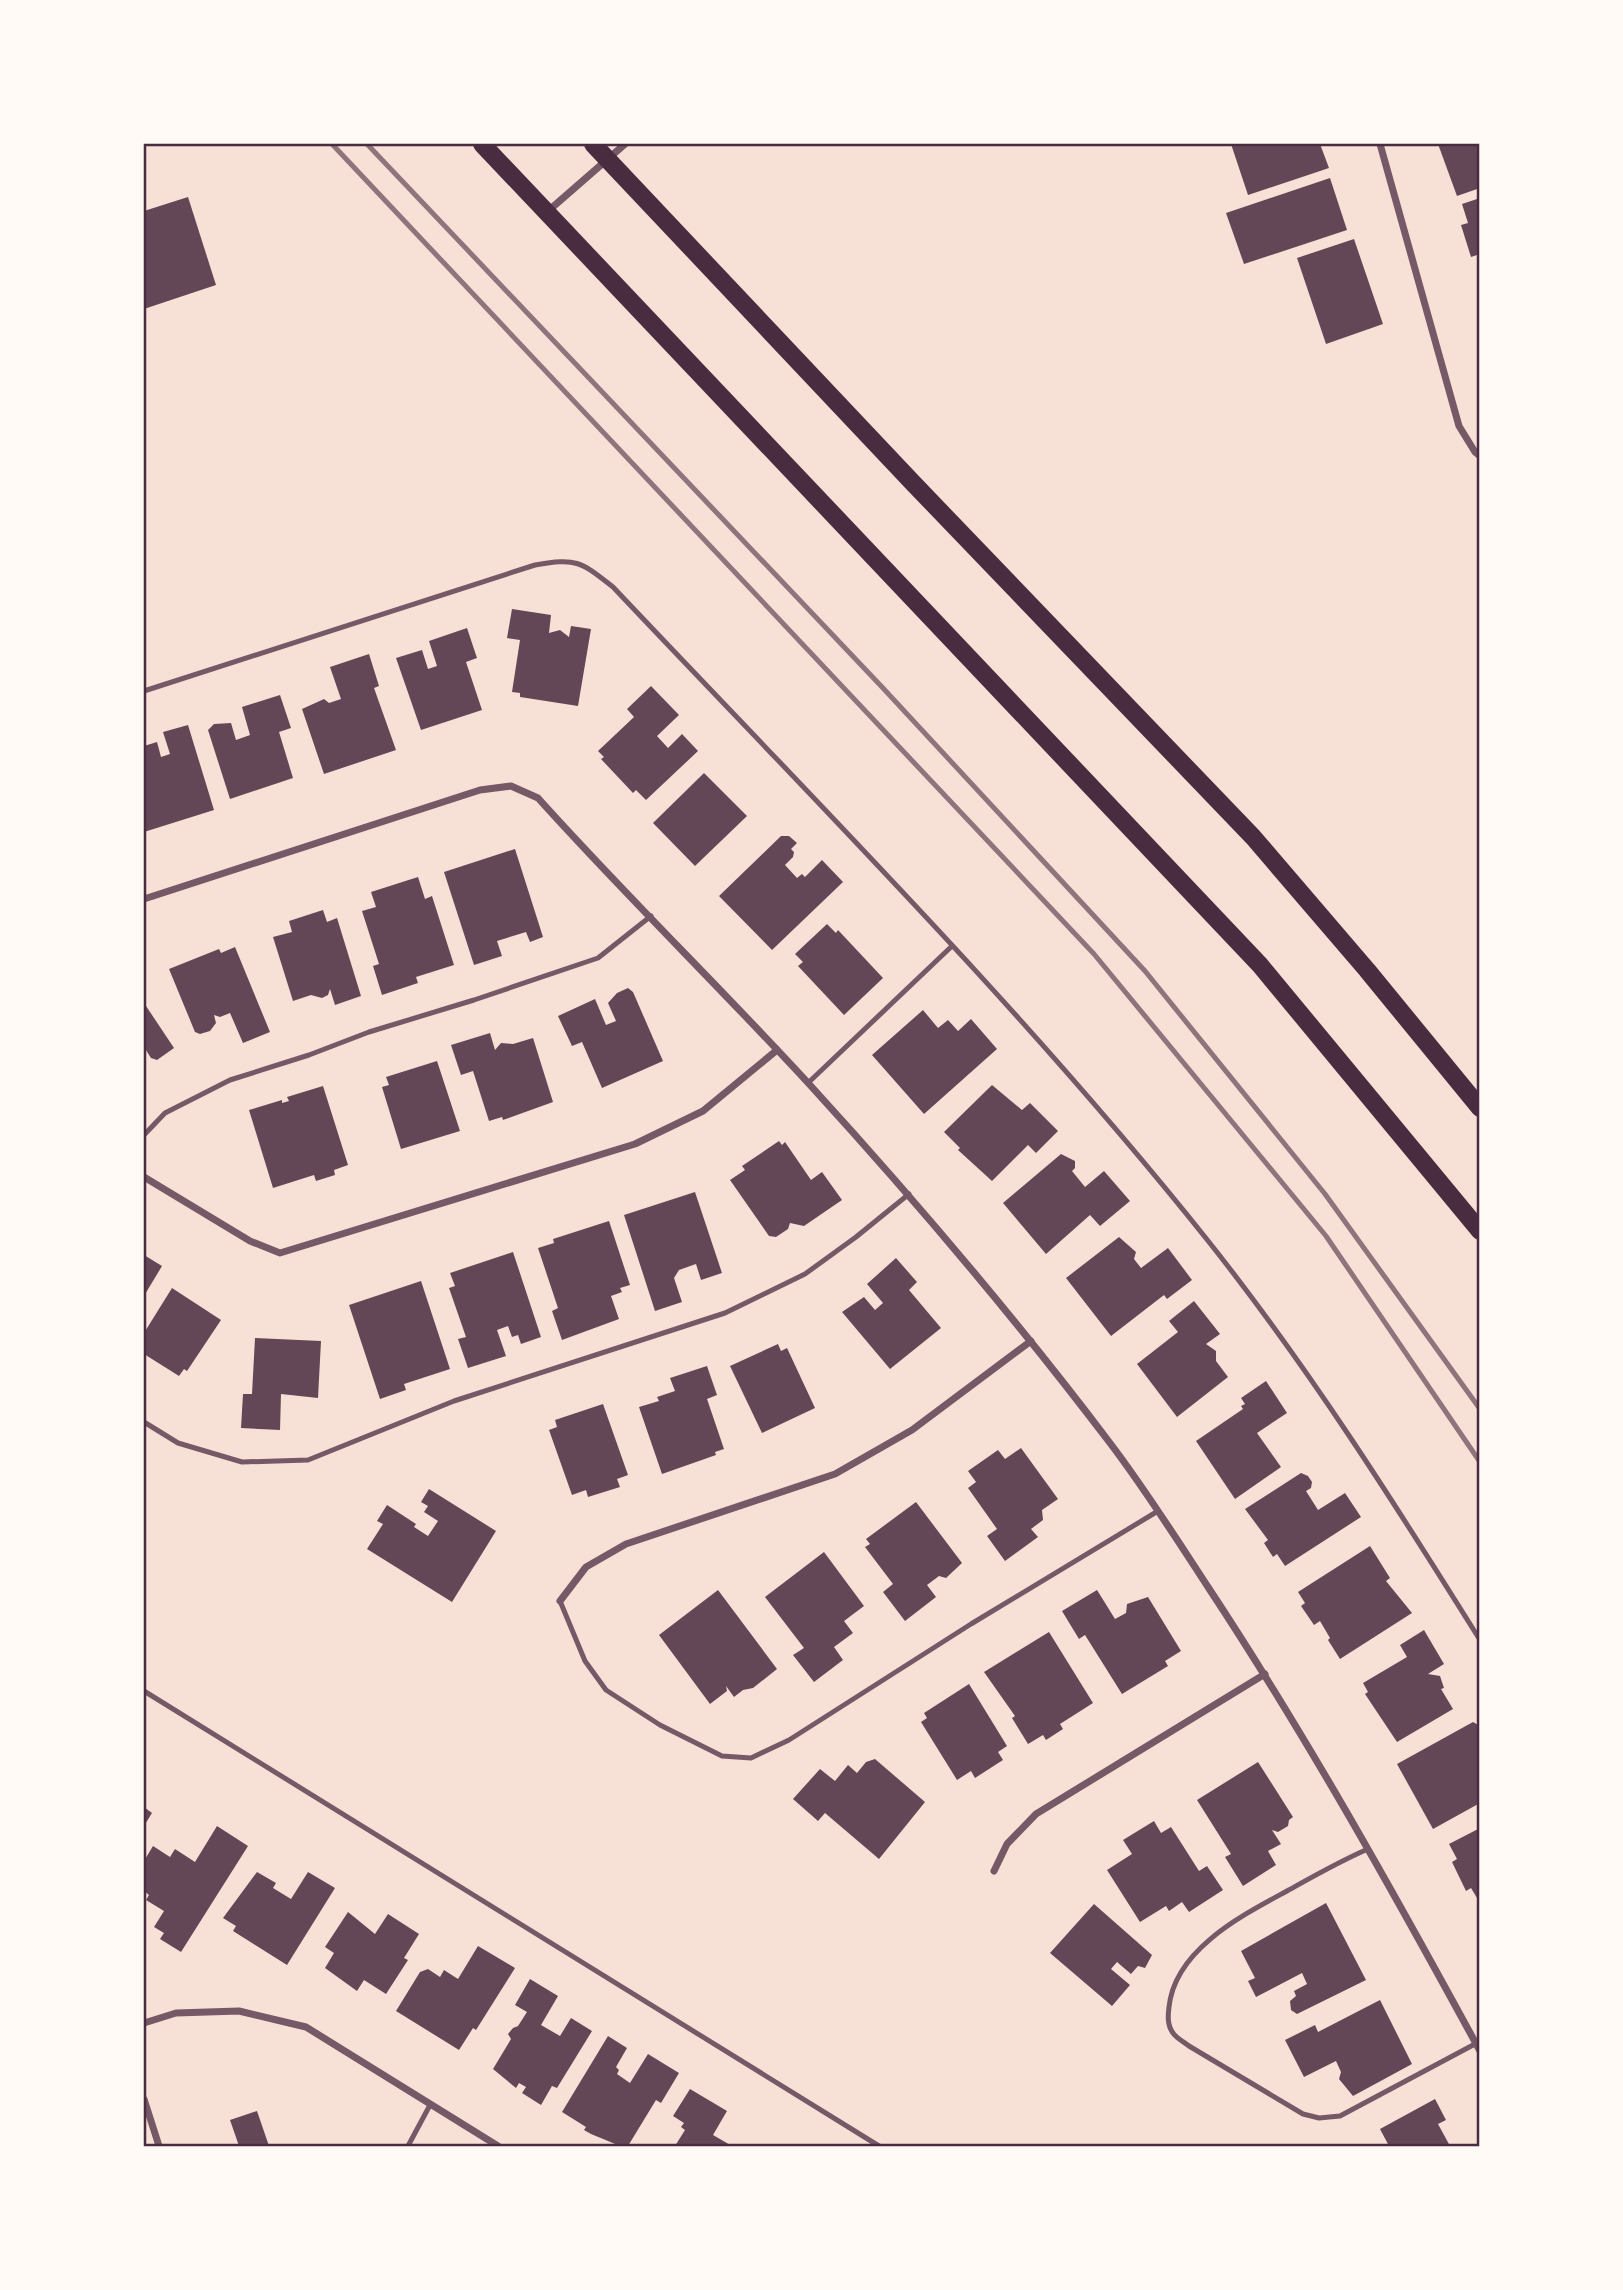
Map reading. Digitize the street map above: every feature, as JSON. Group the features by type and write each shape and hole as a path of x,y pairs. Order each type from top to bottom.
{"main road":[{"path":"482,144 1260,965 1477,1222"},
{"path":"593,144 913,483 1254,837 1479,1108"}],"street":[{"path":"547,212 625,144"},
{"path":"1380,144 1459,426 1479,456"},
{"path":"144,899 480,790 511,786 538,798 777,1050 909,1194 1031,1342 1111,1445 1158,1511 1265,1674 1368,1849 1477,2047"},
{"path":"144,1177 250,1241 280,1253 635,1144 703,1111 777,1050"},
{"path":"560,1601 586,1567 626,1544 835,1474 912,1430 1031,1342"},
{"path":"993,1871 1007,1844 1037,1814 1265,1674"},
{"path":"144,2023 176,2013 239,2011 306,2027 498,2147"},
{"path":"144,2099 159,2147"}],"lane":[{"path":"144,691 522,569 566,560 589,568 613,587 1070,1073 1211,1244 1309,1377 1377,1477 1479,1640"},
{"path":"144,1135 165,1113 230,1080 598,958 651,916"},
{"path":"807,1083 952,946"},
{"path":"144,1422 178,1443 242,1462 308,1461 454,1401 725,1313 805,1274 909,1194"},
{"path":"560,1601 585,1661 606,1690 660,1726 722,1756 751,1758 789,1740 1158,1511"},
{"path":"144,1690 878,2147"},
{"path":"1368,1849 1234,1920 1211,1938 1185,1968 1170,1998 1168,2017 1172,2032 1189,2046 1303,2114 1319,2118 1340,2116 1389,2088 1477,2047"},
{"path":"408,2147 430,2105"}],"building":[{"path":"1231,144 1320,144 1329,168 1248,195"},
{"path":"1438,144 1480,144 1480,188 1457,196"},
{"path":"1330,178 1347,230 1244,264 1226,213"},
{"path":"188,197 216,285 144,309 144,211"},
{"path":"1480,198 1480,254 1471,257 1461,225 1468,223 1462,204"},
{"path":"1354,239 1383,324 1326,344 1297,258"},
{"path":"512,609 551,615 549,633 560,630 569,637 571,626 591,629 578,706 520,697 520,693 512,692 520,640 507,638"},
{"path":"467,628 477,658 466,662 482,710 421,730 396,658 422,650 428,669 437,666 429,641"},
{"path":"369,654 379,686 374,688 396,750 324,774 302,709 324,699 329,703 341,699 330,667"},
{"path":"651,686 679,715 657,736 668,748 682,734 698,751 646,800 636,790 633,793 601,759 604,757 598,751 634,717 627,709"},
{"path":"280,695 291,728 279,732 293,778 230,799 208,730 214,724 231,723 236,740 250,735 242,707"},
{"path":"188,725 214,810 144,832 144,746 157,742 161,757 170,754 163,732"},
{"path":"704,773 747,816 695,866 653,823"},
{"path":"781,836 789,836 797,843 791,849 794,852 793,857 785,865 797,878 802,874 805,877 822,860 843,882 772,950 719,896"},
{"path":"515,849 543,937 530,942 526,932 497,941 502,956 474,965 444,872"},
{"path":"418,877 425,899 432,896 454,965 416,977 418,983 382,995 373,966 379,964 362,911 376,907 371,892"},
{"path":"323,910 327,922 337,918 361,996 335,1005 330,989 328,995 322,998 311,995 293,1001 273,937 292,932 289,921"},
{"path":"827,924 836,933 838,930 883,978 844,1015 798,966 803,962 795,954"},
{"path":"235,947 270,1032 243,1043 230,1013 220,1017 214,1015 216,1023 210,1031 200,1034 195,1032 169,969 219,949 221,953"},
{"path":"628,988 633,992 663,1061 602,1088 582,1042 572,1046 558,1016 595,999 606,1025 616,1021 608,1003 617,993"},
{"path":"144,1003 174,1048 157,1060 151,1058 144,1047"},
{"path":"923,1010 938,1028 948,1020 958,1031 971,1019 997,1049 924,1114 872,1055"},
{"path":"490,1033 495,1050 501,1043 513,1044 533,1038 553,1102 503,1120 502,1117 489,1121 473,1071 461,1075 451,1045"},
{"path":"437,1061 460,1131 401,1149 382,1087 389,1085 386,1077"},
{"path":"992,1085 1022,1110 1030,1103 1058,1131 1036,1153 1028,1145 992,1181 958,1150 960,1148 944,1132"},
{"path":"323,1086 348,1165 334,1170 335,1175 316,1181 314,1175 273,1188 249,1110 282,1100 282,1103 289,1101 287,1097"},
{"path":"779,1141 782,1145 785,1142 811,1180 822,1172 842,1200 804,1226 790,1223 788,1229 776,1237 769,1236 730,1180 745,1170 742,1166"},
{"path":"1061,1154 1075,1161 1072,1171 1085,1187 1104,1171 1130,1201 1100,1226 1090,1215 1046,1254 1003,1203"},
{"path":"695,1192 722,1273 701,1280 696,1264 679,1270 674,1278 682,1302 655,1311 624,1215"},
{"path":"609,1221 630,1285 620,1288 622,1292 611,1296 619,1319 562,1340 552,1311 558,1308 538,1248 554,1243 553,1239"},
{"path":"1119,1237 1136,1252 1134,1259 1141,1268 1168,1248 1192,1280 1167,1299 1164,1295 1111,1336 1066,1278"},
{"path":"513,1252 541,1337 521,1344 518,1335 512,1337 508,1326 497,1330 506,1356 468,1368 458,1339 466,1337 449,1288 455,1286 450,1273"},
{"path":"144,1255 162,1266 144,1296"},
{"path":"896,1258 917,1282 909,1290 941,1328 890,1369 842,1312 864,1297 875,1310 883,1303 867,1284"},
{"path":"421,1281 450,1369 404,1384 406,1390 380,1399 349,1305"},
{"path":"172,1288 221,1320 187,1371 184,1369 179,1376 144,1354 144,1333"},
{"path":"1194,1301 1220,1334 1206,1344 1216,1351 1216,1361 1228,1377 1177,1417 1137,1364 1178,1332 1169,1321"},
{"path":"255,1338 321,1341 318,1398 281,1394 280,1430 241,1428 243,1394 252,1394"},
{"path":"778,1344 781,1351 787,1348 815,1408 762,1433 730,1366"},
{"path":"707,1366 717,1395 707,1399 724,1449 715,1452 716,1455 662,1474 639,1407 659,1401 657,1397 675,1391 670,1378"},
{"path":"1266,1381 1287,1413 1257,1433 1281,1467 1235,1499 1196,1441 1243,1409 1241,1406 1245,1404 1241,1398"},
{"path":"603,1404 628,1475 617,1479 620,1487 588,1497 586,1490 572,1495 549,1430 557,1427 555,1420"},
{"path":"1021,1448 1058,1499 1042,1510 1043,1520 1031,1529 1038,1537 1005,1561 987,1536 997,1529 968,1488 976,1482 968,1471 998,1450 1005,1459"},
{"path":"1301,1473 1308,1476 1312,1482 1311,1488 1306,1491 1318,1510 1345,1493 1361,1517 1285,1566 1277,1554 1273,1557 1264,1543 1268,1540 1245,1509"},
{"path":"429,1489 496,1531 452,1602 367,1549 383,1524 377,1521 387,1505 416,1524 414,1527 428,1536 438,1521 424,1512 428,1506 421,1502"},
{"path":"916,1502 962,1563 946,1578 939,1576 927,1585 936,1597 905,1621 883,1592 893,1584 865,1547 870,1544 866,1539"},
{"path":"1370,1546 1390,1578 1386,1581 1412,1613 1340,1659 1320,1621 1314,1625 1301,1606 1305,1603 1298,1592"},
{"path":"824,1552 864,1606 844,1621 853,1633 834,1647 843,1660 814,1682 793,1655 804,1648 765,1597"},
{"path":"718,1590 777,1669 753,1688 743,1690 734,1697 726,1686 727,1691 710,1704 659,1635"},
{"path":"1097,1590 1115,1619 1126,1613 1127,1604 1148,1597 1181,1651 1165,1661 1168,1666 1122,1694 1085,1635 1079,1639 1062,1611"},
{"path":"1424,1630 1444,1664 1428,1674 1440,1676 1444,1688 1441,1689 1453,1709 1397,1742 1365,1694 1368,1692 1363,1683 1407,1657 1400,1645"},
{"path":"1049,1632 1093,1703 1060,1724 1063,1729 1046,1740 1043,1735 1028,1744 1012,1718 1015,1716 984,1672"},
{"path":"969,1684 1007,1746 998,1752 1003,1760 975,1778 971,1771 957,1780 921,1722 927,1718 924,1713"},
{"path":"1473,1722 1480,1726 1480,1803 1433,1829 1397,1764"},
{"path":"875,1759 925,1802 879,1859 825,1813 818,1821 793,1799 820,1769 835,1781 848,1765 857,1773 866,1762"},
{"path":"1258,1762 1293,1817 1288,1826 1278,1832 1272,1830 1281,1844 1268,1851 1276,1865 1243,1886 1225,1857 1231,1854 1197,1800"},
{"path":"144,1807 152,1813 144,1826"},
{"path":"1154,1821 1161,1833 1171,1827 1199,1871 1207,1866 1223,1890 1189,1912 1182,1902 1169,1911 1166,1906 1140,1922 1107,1870 1132,1854 1123,1840"},
{"path":"217,1826 248,1846 181,1952 160,1939 164,1933 154,1927 164,1911 146,1900 149,1895 144,1891 144,1861 153,1846 170,1857 175,1849 195,1862"},
{"path":"1480,1828 1480,1903 1471,1888 1466,1891 1452,1862 1457,1859 1449,1844"},
{"path":"257,1872 276,1883 273,1888 291,1899 308,1872 335,1888 287,1965 233,1931 236,1926 223,1918"},
{"path":"1326,1903 1366,1980 1297,2014 1291,2010 1290,2001 1296,1996 1294,1991 1307,1984 1302,1973 1256,1997 1248,1981 1255,1978 1241,1951"},
{"path":"1094,1904 1152,1955 1145,1968 1138,1966 1131,1974 1117,1962 1111,1969 1130,1985 1112,2006 1050,1953"},
{"path":"348,1912 375,1934 388,1914 419,1934 404,1958 408,1960 386,1994 364,1980 357,1991 325,1968 334,1953 325,1947"},
{"path":"478,1946 515,1968 476,2030 473,2028 459,2050 396,2011 420,1972 428,1969 440,1977 444,1970 458,1979"},
{"path":"530,1979 558,1996 541,2025 560,2036 571,2018 592,2031 557,2088 552,2086 541,2105 522,2093 526,2087 519,2083 516,2088 493,2069 511,2039 508,2034 518,2026 527,2012 515,2005"},
{"path":"1380,2000 1412,2064 1353,2096 1339,2079 1341,2072 1336,2061 1304,2077 1285,2040 1315,2025 1318,2032"},
{"path":"608,2036 627,2048 616,2067 619,2070 617,2074 630,2083 648,2054 679,2073 661,2103 656,2100 628,2146 620,2146 591,2134 584,2130 586,2127 562,2112"},
{"path":"690,2089 727,2111 713,2135 732,2146 675,2146 685,2130 681,2127 684,2123 673,2116"},
{"path":"1435,2099 1446,2120 1438,2124 1450,2146 1389,2146 1380,2129"},
{"path":"257,2111 269,2146 239,2146 230,2120"}],"railway":[{"path":"332,144 1094,954 1326,1236 1480,1462"},
{"path":"367,144 882,687 1145,971 1325,1194 1480,1409"}]}
